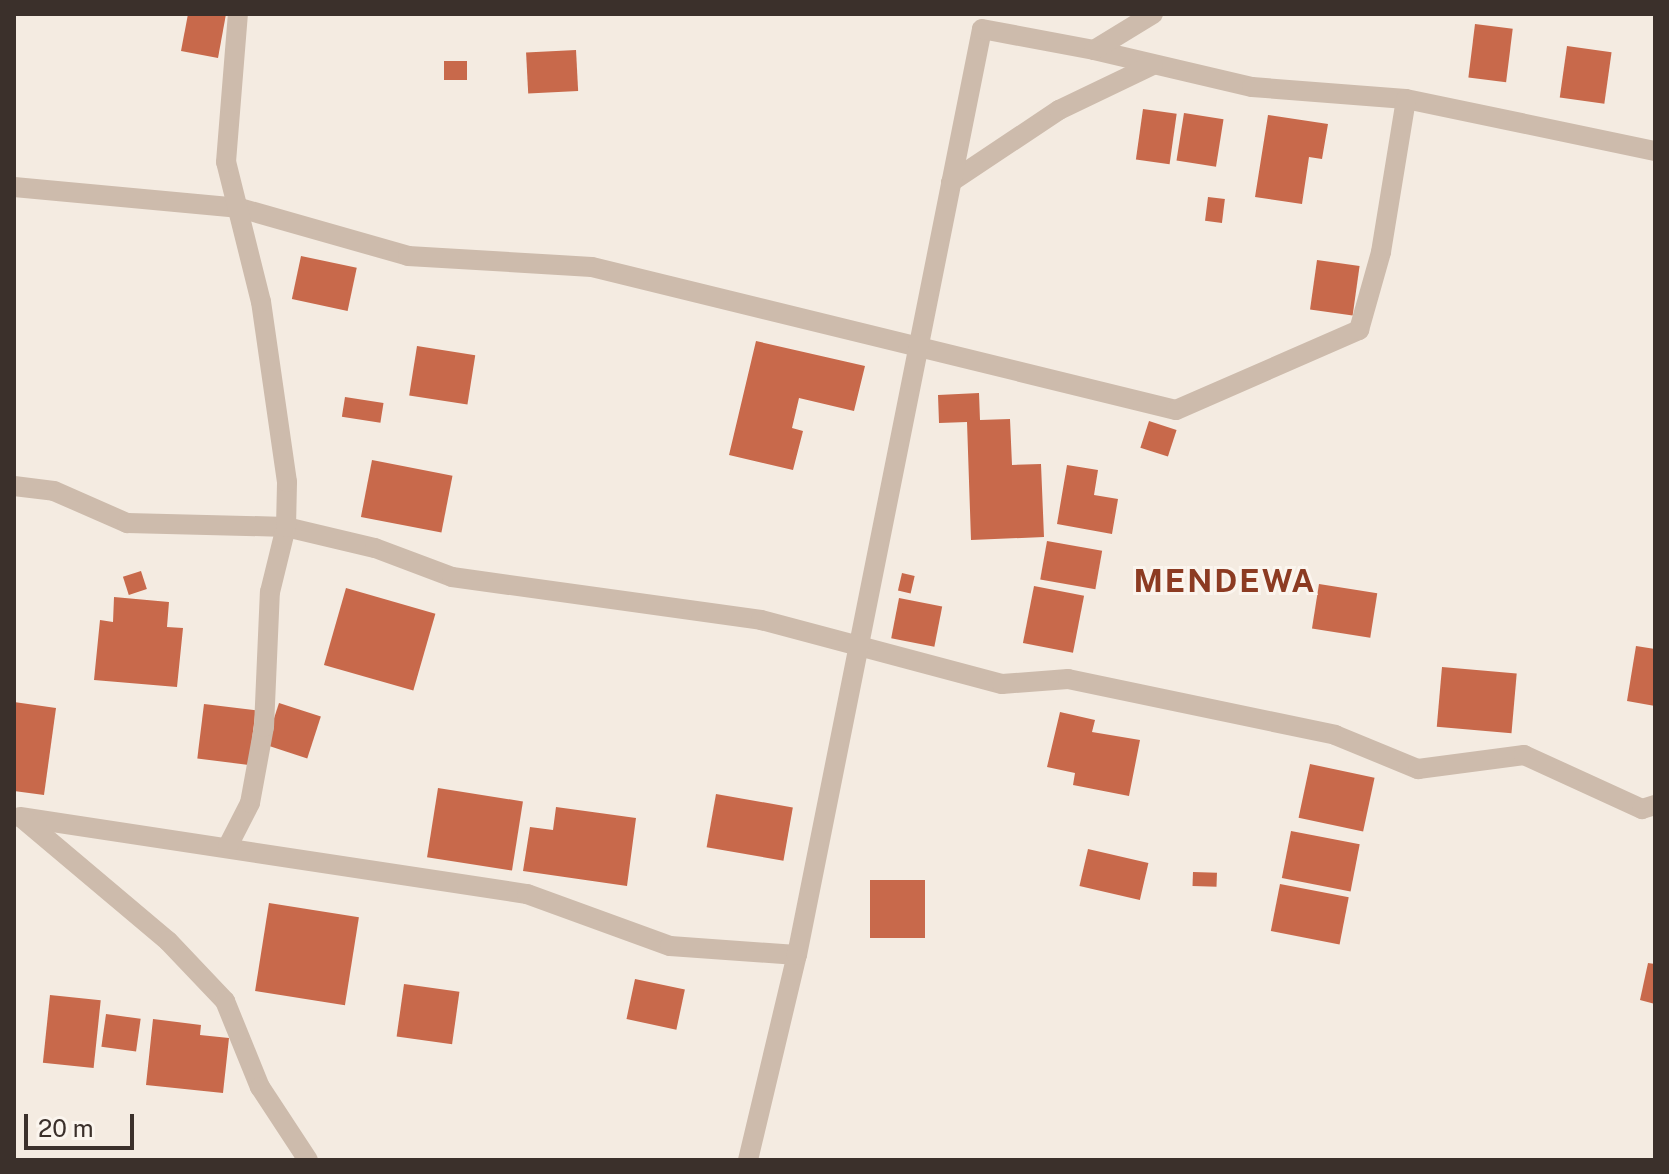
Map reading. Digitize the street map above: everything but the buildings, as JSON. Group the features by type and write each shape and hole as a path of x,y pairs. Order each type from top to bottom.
{"street":[{"path":"228,846 253,788 270,592 286,527 287,482 261,302 240,208 226,162 238,14"},
{"path":"1094,50 1153,14"},
{"path":"748,1160 797,955 983,22 1252,87 1406,99 1655,151"},
{"path":"951,182 1059,110 1153,65"},
{"path":"14,187 240,208 408,256 592,267 919,343 1176,410 1350,335 1365,320 1406,99"},
{"path":"14,486 54,491 127,523 286,527 375,548 452,577 761,620 1002,684 1068,679 1335,735 1418,769 1524,755 1642,809 1655,805"},
{"path":"17,817 228,846 527,894 670,946 797,955"},
{"path":"17,817 168,941 225,1001 260,1087 308,1160"}],"district":[{"name":"MENDEWA","path":"1225,581"}]}
